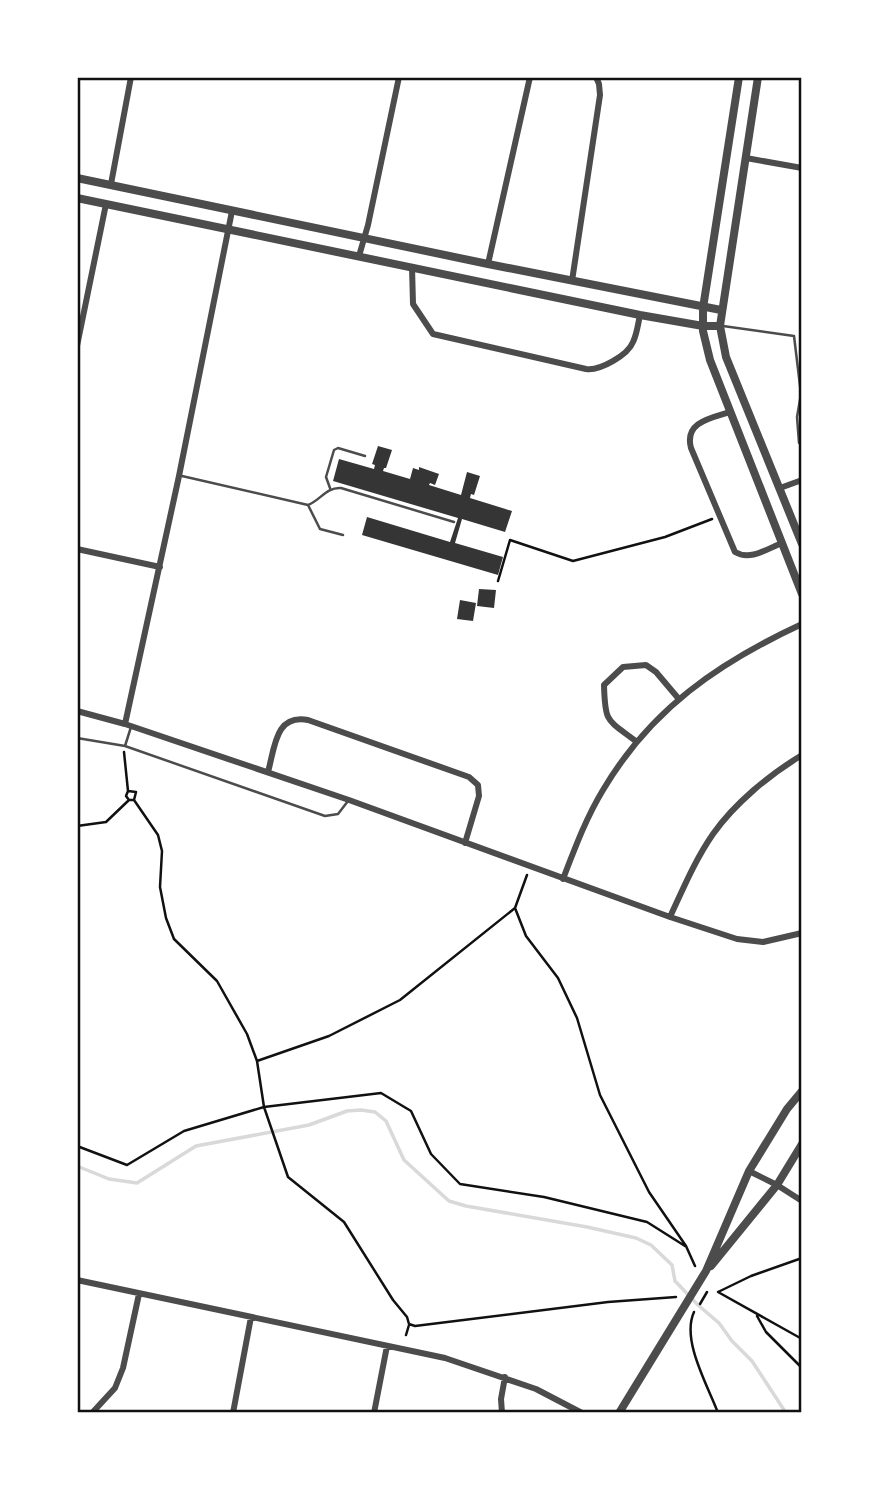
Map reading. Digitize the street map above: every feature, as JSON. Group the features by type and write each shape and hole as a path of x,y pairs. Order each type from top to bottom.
{"street":[{"path":"111,184 131,77"},
{"path":"359,256 399,77"},
{"path":"488,264 530,77"},
{"path":"572,281 600,95 596,77"},
{"path":"739,77 703,308 703,326 710,360 802,594"},
{"path":"758,77 720,326 726,358 802,544"},
{"path":"746,158 802,168"},
{"path":"77,178 530,273 721,310"},
{"path":"77,198 640,315 703,326 720,326"},
{"path":"77,346 81,311 106,204"},
{"path":"128,726 232,211"},
{"path":"412,267 413,304 433,334 586,369 605,366 632,346 640,315"},
{"path":"525,291 530,273"},
{"path":"730,412 698,423 689,437 691,448 732,548 738,554 751,556 782,543"},
{"path":"780,488 802,480"},
{"path":"77,549 160,567"},
{"path":"563,878 586,822 603,790 637,742 678,698 743,653 802,624"},
{"path":"637,742 609,720 605,713 604,685 623,667 646,666 656,672 678,698"},
{"path":"77,711 349,800 670,917 751,941 774,941 802,933"},
{"path":"268,772 280,732 285,723 297,718 469,777 478,785 479,796 465,843"},
{"path":"670,917 713,834 758,786 802,755"},
{"path":"706,1271 749,1171 787,1109 802,1091"},
{"path":"619,1413 706,1271 777,1185 802,1144"},
{"path":"749,1171 802,1202"},
{"path":"77,1280 445,1358 536,1389 582,1413"},
{"path":"92,1413 115,1388 123,1368 139,1294"},
{"path":"233,1413 251,1317"},
{"path":"374,1413 387,1346"},
{"path":"502,1413 500,1399 505,1377"}],"lane":[{"path":"720,326 794,336 801,394 797,416 799,443"},
{"path":"330,488 326,477 334,450 338,448 365,456"},
{"path":"179,476 308,505 316,502 330,488 341,488 454,522"},
{"path":"308,505 320,529 343,535"},
{"path":"125,746 128,726"},
{"path":"77,738 125,746 325,817 338,814 349,800"}],"path":[{"path":"498,581 510,540 573,561 665,537 718,516"},
{"path":"124,755 128,791 126,796 129,800"},
{"path":"128,791 136,792 134,800 159,835 162,851 160,887 166,918 174,939 217,981 247,1034 257,1061 264,1107 288,1177 344,1222 393,1300 407,1317 409,1324 406,1335"},
{"path":"77,827 106,822 129,800 134,800"},
{"path":"257,1061 330,1036 400,1000 515,908 530,867"},
{"path":"515,908 526,936 558,978 577,1018 600,1095 649,1192 686,1246 695,1266"},
{"path":"77,1146 127,1165 184,1131 264,1107 381,1093 411,1111 431,1154 460,1184 544,1197 647,1222 686,1246"},
{"path":"802,1258 751,1276 718,1292 802,1339"},
{"path":"409,1324 415,1326 608,1302 676,1297"},
{"path":"755,1313 766,1332 802,1368"},
{"path":"693,1314 689,1332 718,1413"}],"building":[{"path":"378,446 392,450 383,471 410,479 413,468 419,470 419,467 439,474 435,485 429,485 461,495 467,472 480,476 474,495 471,494 470,498 512,511 505,532 462,519 455,543 503,557 498,575 362,535 367,517 450,542 458,518 333,481 339,459 374,469 375,465 372,464"},
{"path":"479,589 496,590 494,608 477,606"},
{"path":"460,600 476,603 473,621 457,619"}],"waterway":[{"path":"77,1166 109,1179 137,1183 196,1146 309,1125 347,1111 375,1112 386,1121 404,1160 449,1201 587,1227 636,1238 651,1245 672,1265 675,1281 719,1323 752,1361 786,1413"}]}
